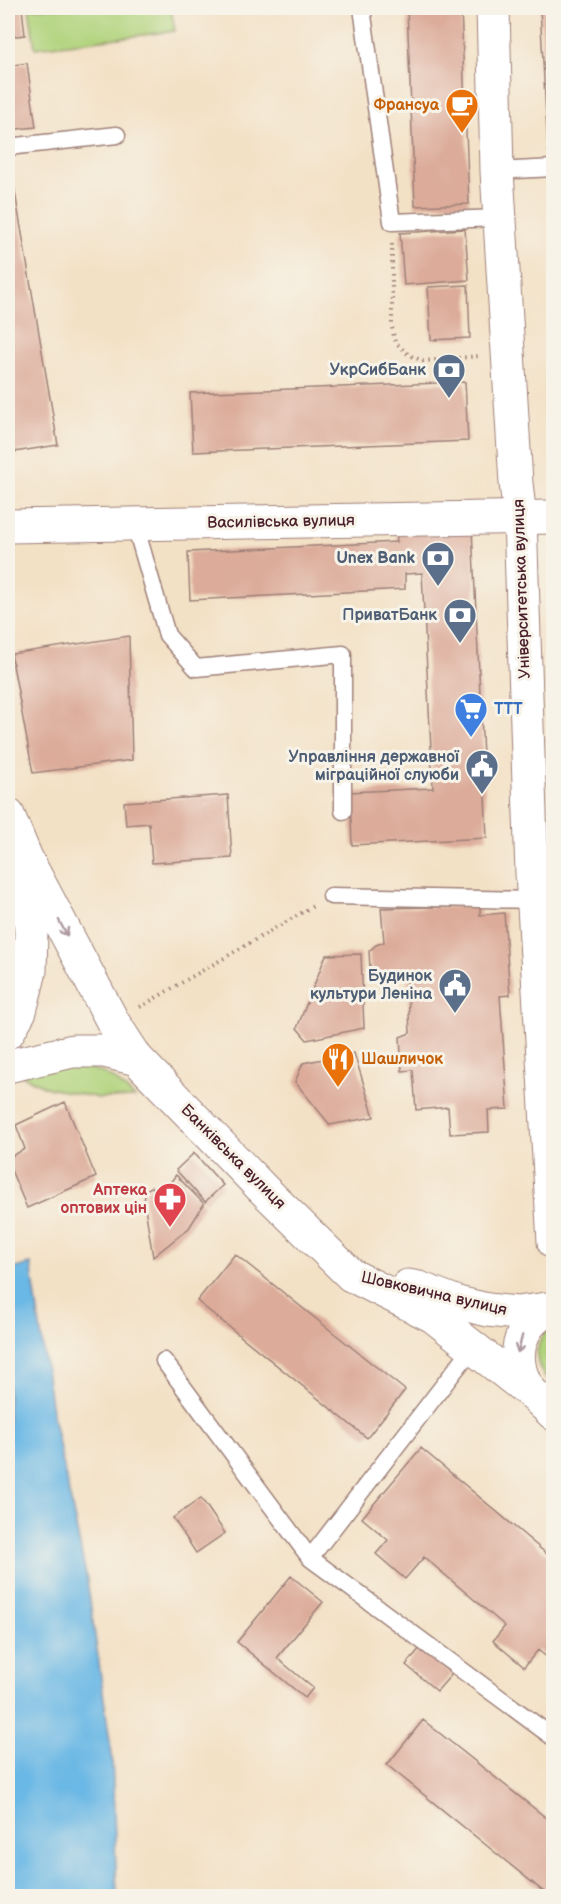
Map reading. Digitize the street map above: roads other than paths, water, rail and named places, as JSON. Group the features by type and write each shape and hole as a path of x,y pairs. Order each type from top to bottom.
{"street":[{"name":"Університетська вулиця","path":"493,8 497,171 520,518 533,900 554,1242"},
{"name":"Василівська вулиця","path":"8,526 554,517"},
{"name":"Банківська вулиця","path":"8,814 26,858 113,1022 137,1059 261,1187 351,1275 433,1316 547,1405"},
{"path":"8,1032 20,1011 30,971 31,910 26,858"},
{"path":"8,1066 73,1051 104,1051 137,1059"},
{"name":"Шовковична вулиця","path":"351,1275 419,1288 458,1303 488,1310 517,1313 554,1308"},
{"path":"547,1405 520,1375 517,1352 524,1331 529,1324 536,1317 554,1308"}],"lane":[{"path":"363,8 392,222 500,218"},
{"path":"8,147 117,135"},
{"path":"497,171 554,168"},
{"path":"135,525 167,635 196,668 343,654 343,811"},
{"path":"331,896 533,900"},
{"path":"310,1558 473,1347"},
{"path":"164,1361 310,1558 554,1738"}],"water":[{"path":"31,1264 52,1411 87,1580 112,1755 117,1896 8,1896 8,1270"}],"place":[{"name":"Франсуа","path":"462,134"},
{"name":"УкрСибБанк","path":"449,399"},
{"name":"Unex Bank","path":"438,587"},
{"name":"ПриватБанк","path":"460,644"},
{"name":"ТТТ","path":"471,738"},
{"name":"Управління державної міграційної слуюби","path":"482,795"},
{"name":"Будинок культури Леніна","path":"455,1014"},
{"name":"Шашличок","path":"338,1088"},
{"name":"Аптека оптових цін","path":"170,1228"}]}
